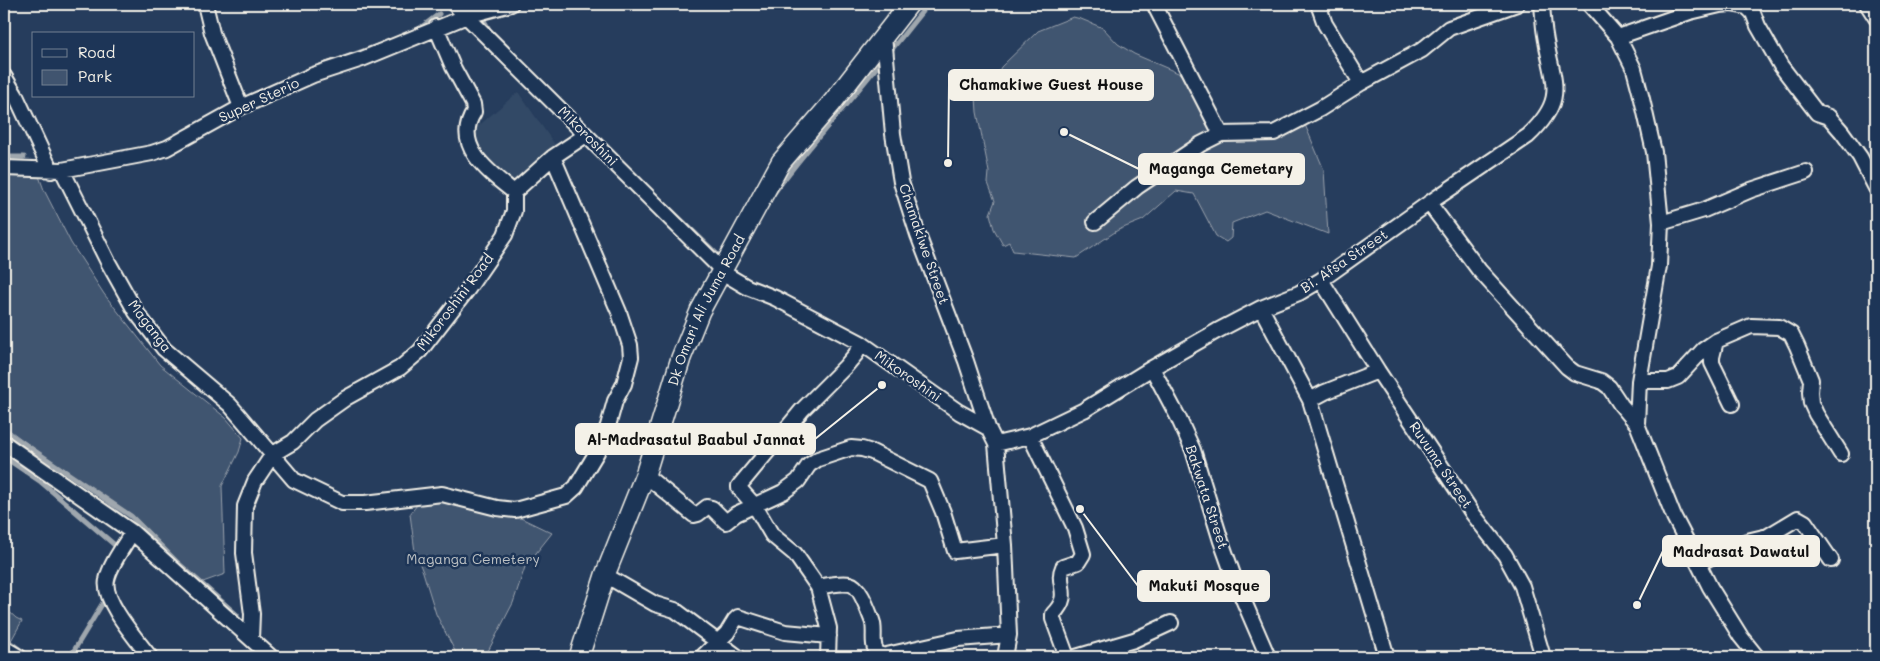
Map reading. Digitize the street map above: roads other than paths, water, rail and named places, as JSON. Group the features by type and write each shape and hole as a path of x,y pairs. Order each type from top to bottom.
{"street":[{"path":"205,4 212,33 241,107"},
{"name":"Mikoroshini","path":"454,4 721,270 747,287 775,298 860,342 959,412 988,428"},
{"name":"Super Sterio","path":"4,168 56,171 160,151 241,107 313,74 362,59 467,16 511,4"},
{"name":"Dk Omari Ali Juma Road","path":"578,657 605,575 645,475 681,358 700,311 781,162 832,103 909,4"},
{"path":"1318,4 1325,24 1361,83"},
{"path":"1095,222 1123,198 1201,144 1222,134 1274,132 1320,109 1361,83 1422,50 1449,28 1517,4"},
{"name":"Bi. Afsa Street","path":"996,444 1030,436 1084,410 1152,368 1261,308 1299,293 1321,280 1429,203 1528,136 1542,123 1550,109 1556,90 1544,34 1542,4"},
{"path":"1589,4 1618,37 1634,69 1654,152 1661,223 1659,266 1639,381 1637,424"},
{"path":"1618,37 1710,7 1731,4 1747,7 1753,13 1780,66 1817,113 1830,117 1842,132 1860,156 1876,188"},
{"path":"1867,4 1876,18"},
{"path":"1156,8 1222,134"},
{"path":"436,28 453,67 473,104 474,112 470,119 467,134 469,148 491,174 514,192 553,157 586,135"},
{"name":"Chamakiwe Street","path":"884,36 893,134 901,182 918,235 966,361 988,428 996,444"},
{"name":"Maganga","path":"4,76 136,312 164,349 230,405 294,480 342,503 365,503 442,494 497,508 515,510 566,496 576,487 589,466 601,443 615,401 624,384 629,368 630,345 619,312 553,157"},
{"path":"1661,223 1704,210 1751,190 1806,172"},
{"name":"Mikoroshini Road","path":"273,454 293,442 314,420 346,398 400,368 420,351 468,289 505,235 514,211 514,192"},
{"path":"1429,203 1479,270 1566,367 1575,373 1594,378 1605,384 1637,424 1674,517 1710,587 1741,637 1758,657"},
{"name":"Ruvuma Street","path":"1321,280 1378,371 1474,514 1505,555 1522,586 1543,657"},
{"path":"1261,308 1310,400 1387,657"},
{"path":"1639,381 1668,381 1678,377 1702,350 1716,341 1751,326 1779,326 1790,334 1811,380 1810,392 1814,408 1841,454"},
{"path":"1716,341 1712,363 1732,404"},
{"path":"828,657 829,628 818,586 795,554 772,534 755,506 739,488 740,483 759,459 802,410 856,354 860,342"},
{"name":"Bakwata Street","path":"1152,368 1178,417 1192,450 1221,541 1268,657"},
{"path":"1310,400 1378,371"},
{"path":"1030,436 1075,528 1083,554 1078,562 1063,567 1061,571 1063,601 1053,614 1067,657"},
{"path":"4,444 132,532 271,657"},
{"path":"996,444 1006,545 1009,635 1005,657"},
{"path":"645,475 694,515 707,507 712,508 726,522 736,514 783,492 798,481 809,465 818,459 852,448 862,448 898,463 930,481 943,512 955,551 1006,545"},
{"path":"251,639 252,614 244,553 245,506 255,482 273,454"},
{"path":"1698,563 1748,541 1768,536 1798,518 1805,522 1831,560"},
{"path":"132,532 106,581 108,593 121,617 150,657"},
{"path":"605,575 655,604 674,610 738,657"},
{"path":"818,586 850,584 858,588 872,620 875,648 877,653 882,656 903,655 958,639 1009,635"},
{"path":"702,657 727,633 738,617 785,632 829,636"},
{"path":"1076,657 1100,653 1171,624"},
{"path":"4,648 19,657"}],"waterway":[{"path":"466,4 477,6"},
{"path":"889,53 928,4"},
{"path":"476,6 491,33"},
{"path":"419,29 439,14"},
{"path":"321,66 377,46"},
{"path":"772,196 883,59"},
{"path":"4,157 24,157"},
{"path":"668,207 720,257"},
{"path":"4,430 131,516 178,563 237,615"},
{"path":"4,457 41,482 117,547 117,551"},
{"path":"70,657 104,601 105,595"},
{"path":"4,638 30,657"}],"place":[{"name":"Maganga Cemetary","path":"1064,132"},
{"name":"Chamakiwe Guest House","path":"948,163"},
{"name":"Al-Madrasatul Baabul Jannat","path":"882,385"},
{"name":"Makuti Mosque","path":"1080,509"},
{"name":"Madrasat Dawatul","path":"1637,605"}],"park label":[{"name":"Maganga Cemetery","path":"473,559"}]}
